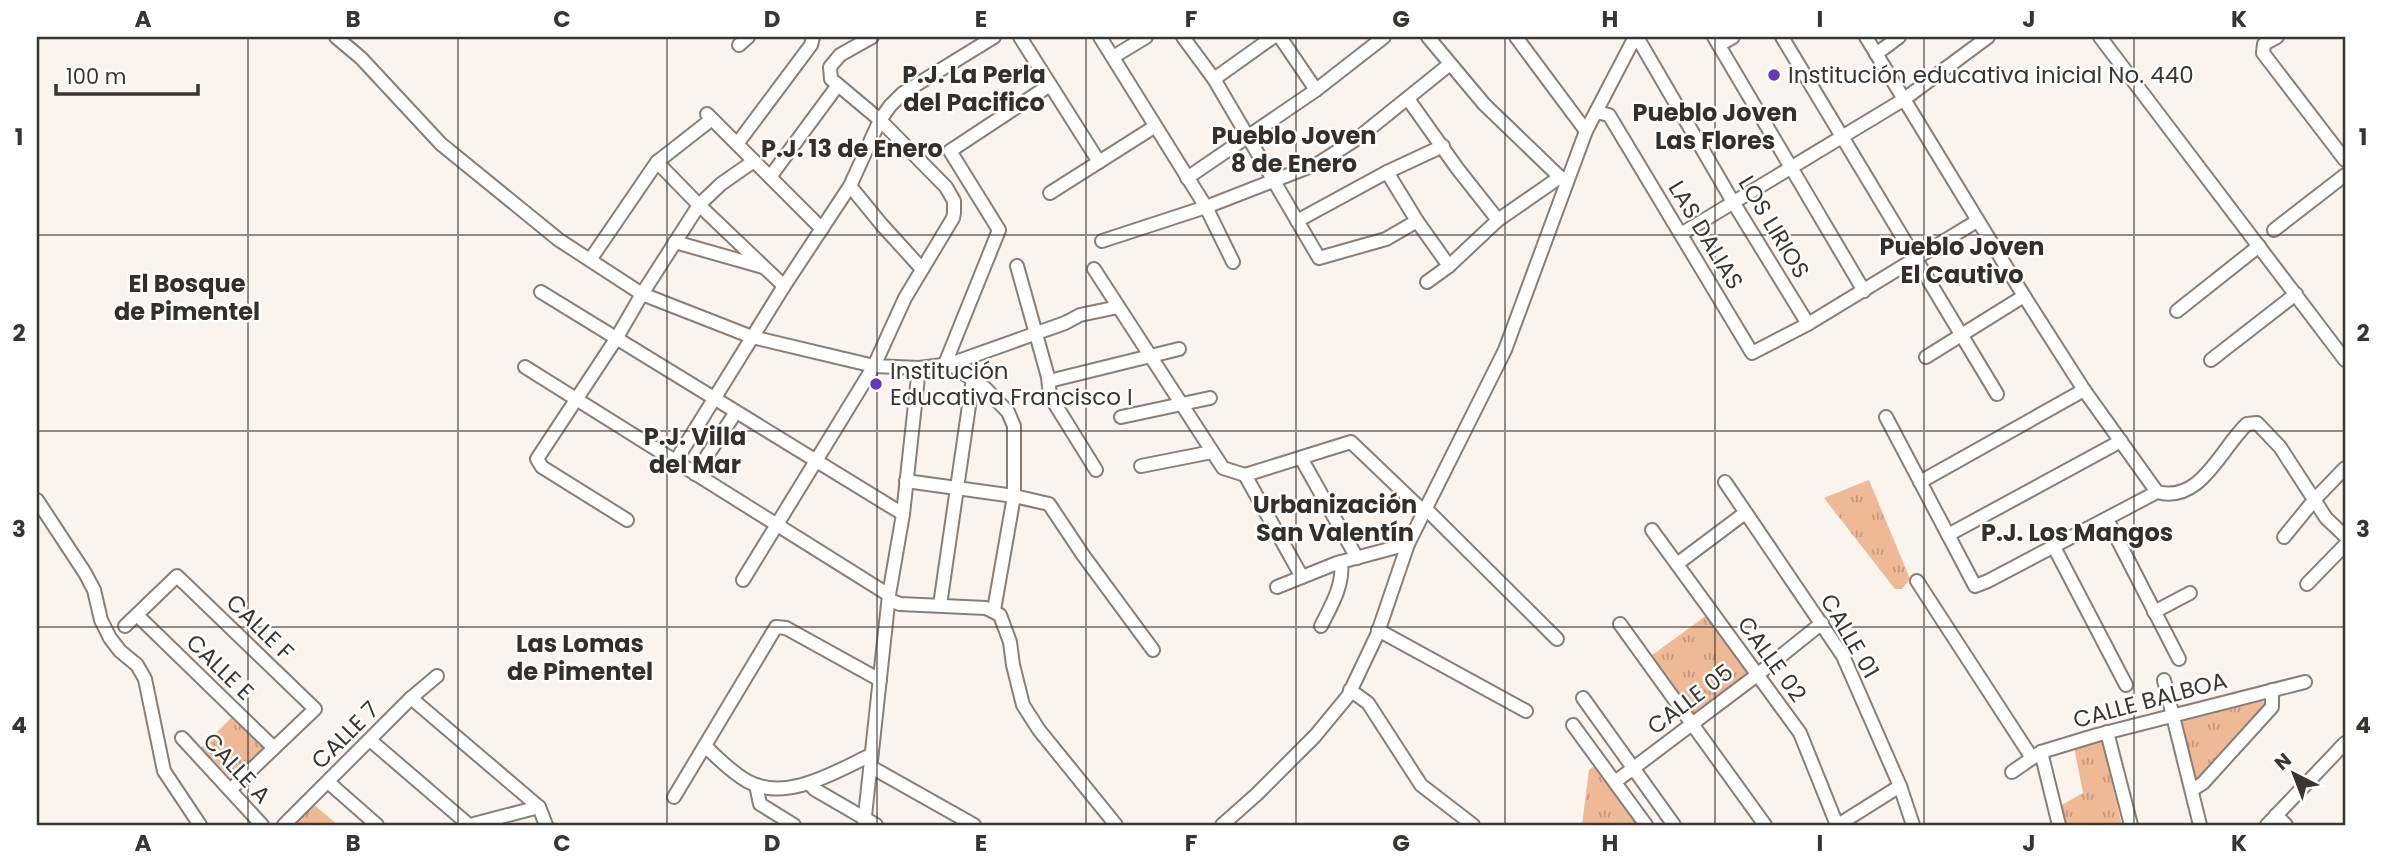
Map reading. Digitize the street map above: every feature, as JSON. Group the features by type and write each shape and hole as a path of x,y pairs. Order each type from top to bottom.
{"street":[{"path":"336,37 361,58 441,144 559,240 642,294 752,337 874,366 919,368 947,364 1080,315 1118,307"},
{"path":"737,144 811,45 813,37"},
{"path":"743,580 874,366 905,298 953,219 954,201 946,187 880,120 830,75 832,63 840,55 872,37"},
{"path":"675,461 850,186 880,120 903,93 994,37"},
{"path":"1020,37 1099,162"},
{"path":"1100,37 1206,207 1233,262"},
{"path":"1113,57 1146,37"},
{"path":"1183,37 1214,79 1319,258 1386,239 1417,221"},
{"path":"1214,79 1273,37"},
{"path":"1280,37 1316,90"},
{"path":"1187,178 1316,90 1384,37"},
{"path":"1428,37 1484,104 1563,180"},
{"path":"1516,37 1586,131"},
{"path":"1222,825 1258,794 1315,736 1350,690 1378,630 1408,544 1505,350 1563,180 1595,112 1636,37"},
{"name":"LOS LIRIOS","path":"1636,37 1808,324"},
{"path":"1732,37 1717,41 1864,291"},
{"path":"1782,37 1997,394"},
{"path":"1866,37 1977,221 2084,390 2157,492"},
{"path":"1876,54 1899,37"},
{"path":"1681,234 1903,100 1988,37"},
{"path":"2100,37 2345,358"},
{"path":"2277,37 2264,44 2263,53 2345,160"},
{"path":"1102,241 1206,207 1319,163 1359,138 1450,64"},
{"path":"770,177 838,85"},
{"path":"947,364 999,230 950,151 1050,85"},
{"path":"1408,99 1497,220"},
{"name":"LAS DALIAS","path":"1595,112 1609,114 1752,353 1808,324"},
{"path":"590,260 657,162 709,117 822,229"},
{"path":"1050,193 1154,127"},
{"path":"1297,221 1387,172 1443,146"},
{"path":"627,520 538,463 537,459 617,339 642,294 699,205 721,184 754,161"},
{"path":"657,162 784,286"},
{"path":"1387,172 1417,221 1449,265"},
{"path":"2274,229 2345,175"},
{"path":"1427,282 1497,220 1563,180"},
{"path":"850,186 922,269"},
{"path":"1808,324 1977,221"},
{"path":"676,242 764,267"},
{"path":"2177,311 2259,246"},
{"path":"1017,267 1049,381 1050,396 1096,471"},
{"path":"1094,269 1223,468 1245,475 1351,442 1419,507 1425,508 1557,639"},
{"path":"541,292 903,514"},
{"path":"2211,360 2296,294"},
{"path":"1926,357 2024,296"},
{"path":"1049,381 1179,349"},
{"path":"947,364 973,378 997,398 1009,412 1014,426 1014,496 994,610"},
{"path":"525,367 900,604 994,610 1005,625 1023,705 1039,730 1116,825"},
{"path":"809,783 814,789 868,823 871,761 889,598 903,514 919,368"},
{"path":"940,605 973,378"},
{"path":"1920,482 2084,390"},
{"path":"1121,416 1210,398"},
{"path":"695,474 736,412"},
{"path":"1886,417 1975,586 1989,582 2157,492 2178,495 2216,466 2238,432 2247,424 2257,423 2280,447 2326,518 2345,536"},
{"path":"1948,535 2121,441"},
{"path":"1141,466 1212,452"},
{"path":"1301,458 1357,558"},
{"path":"2284,537 2345,468"},
{"path":"1245,475 1302,577"},
{"path":"906,481 1014,496 1051,505 1077,546 1153,650"},
{"name":"CALLE 01","path":"1725,482 1843,656 1900,786 1913,825"},
{"path":"37,500 86,573 94,590 101,620 110,638 142,671 148,686 164,771 200,825"},
{"path":"1677,564 1745,513"},
{"path":"2106,519 2179,659"},
{"name":"CALLE 02","path":"1652,530 1800,733 1837,825"},
{"path":"1277,587 1341,562 1408,544"},
{"path":"2307,584 2345,545"},
{"path":"2054,547 2126,685"},
{"path":"1321,626 1335,598 1342,572 1341,562"},
{"name":"CALLE F","path":"136,615 177,576 314,709 274,748"},
{"path":"1917,581 2037,755 2059,825"},
{"path":"2154,612 2190,593"},
{"path":"125,626 136,615"},
{"name":"CALLE E","path":"136,615 274,748"},
{"name":"CALLE 05","path":"1615,782 1822,623"},
{"path":"1620,624 1765,825"},
{"path":"674,797 776,627 786,628 880,680"},
{"path":"1378,630 1526,711"},
{"name":"CALLE 7","path":"284,825 411,698 437,676"},
{"path":"2164,680 2200,825"},
{"name":"CALLE BALBOA","path":"2012,772 2037,755 2107,732 2305,682"},
{"path":"1350,690 1368,703 1421,785 1473,825"},
{"path":"2192,790 2203,783 2272,707 2272,690"},
{"path":"411,698 539,807 546,825"},
{"path":"1583,698 1674,825"},
{"path":"1573,725 1646,825"},
{"path":"2107,732 2131,825"},
{"name":"CALLE A","path":"182,738 262,825"},
{"path":"369,740 469,825 539,807"},
{"path":"2286,825 2271,820 2345,743"},
{"path":"705,746 746,780 769,788 809,783 871,761"},
{"path":"230,790 274,748"},
{"path":"871,761 974,825"},
{"path":"328,782 377,825"},
{"path":"756,785 760,804 794,825"},
{"path":"1837,825 1900,786"}],"green space":[{"path":"1869,480 1910,579 1902,589 1895,589 1824,498"},
{"path":"1707,615 1748,674 1694,715 1651,656"},
{"path":"2260,697 2266,705 2198,778 2194,778 2182,720"},
{"path":"233,716 265,747 265,751 234,781 201,748"},
{"path":"2102,740 2122,825 2064,825 2060,806 2083,793 2074,747"},
{"path":"1594,766 1637,825 1582,825 1589,770"},
{"path":"313,804 338,825 291,825"}],"place":[{"name":"Institución educativa inicial No. 440","path":"1774,75"},
{"name":"Institución Educativa Francisco I","path":"876,384"}],"district":[{"name":"P.J. La Perla del Pacifico","path":"974,89"},
{"name":"Pueblo Joven Las Flores","path":"1715,127"},
{"name":"P.J. 13 de Enero","path":"852,149"},
{"name":"Pueblo Joven 8 de Enero","path":"1294,150"},
{"name":"Pueblo Joven El Cautivo","path":"1962,261"},
{"name":"El Bosque de Pimentel","path":"187,298"},
{"name":"P.J. Villa del Mar","path":"695,451"},
{"name":"Urbanización San Valentín","path":"1335,519"},
{"name":"P.J. Los Mangos","path":"2077,533"},
{"name":"Las Lomas de Pimentel","path":"580,658"}]}
